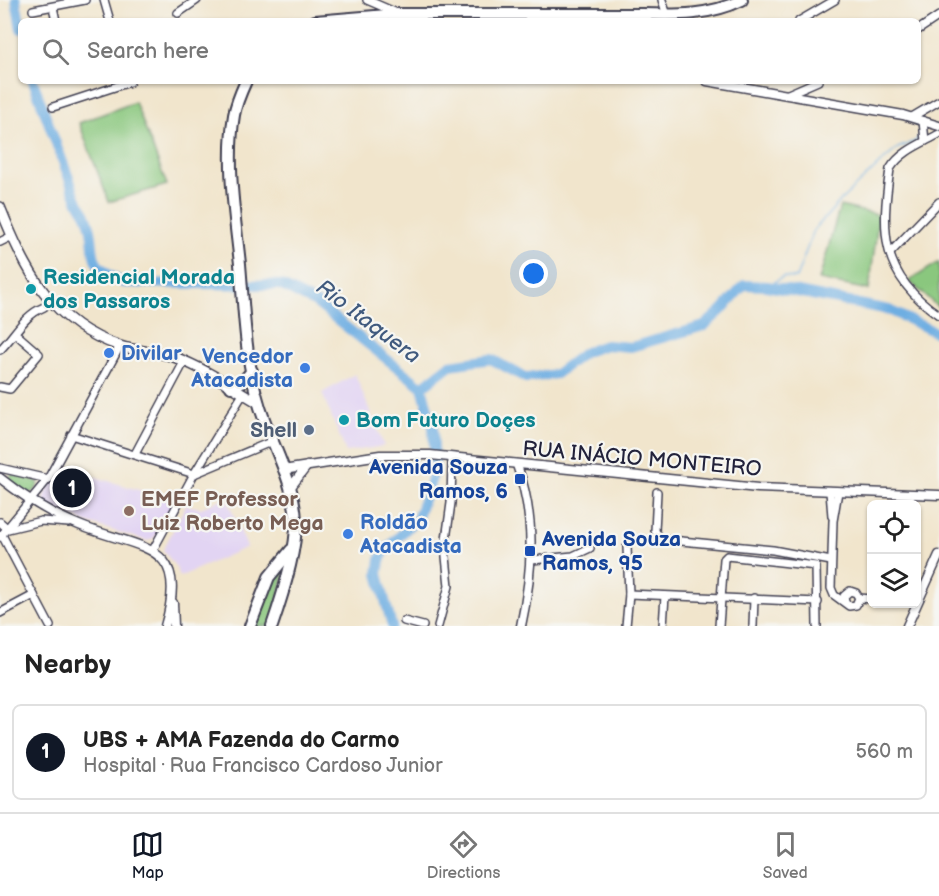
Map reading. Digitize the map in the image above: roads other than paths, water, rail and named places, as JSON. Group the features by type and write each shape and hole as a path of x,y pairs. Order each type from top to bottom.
{"main road":[{"path":"665,16 723,0"},
{"path":"351,18 399,14 665,16 703,13 742,0"},
{"path":"245,84 234,114 232,134 232,171 241,282 252,371 259,403 290,488 296,518 288,569 272,626"},
{"path":"0,207 28,270 48,298 85,331 120,346 172,357 259,403"},
{"path":"231,387 242,381 252,371"},
{"path":"250,626 277,565 291,550"},
{"path":"277,565 283,565 288,569"}],"street":[{"path":"33,10 85,0"},
{"path":"104,0 109,18"},
{"path":"178,13 197,0"},
{"path":"367,0 399,14"},
{"path":"662,0 665,16"},
{"path":"803,18 823,3 835,0"},
{"path":"53,7 55,18"},
{"path":"921,28 939,16"},
{"path":"53,107 121,84"},
{"path":"726,84 912,117 939,126"},
{"path":"788,94 811,84"},
{"path":"912,117 939,101"},
{"path":"923,121 925,141"},
{"path":"939,134 898,157 890,169 884,222 890,253 904,282 939,315"},
{"path":"890,253 939,202"},
{"path":"0,242 12,236"},
{"path":"0,350 16,334 30,313 44,307"},
{"path":"0,387 10,389 39,354 16,334"},
{"path":"50,626 1,536 48,479 120,346"},
{"path":"135,454 184,362"},
{"path":"153,550 194,474 243,394"},
{"path":"71,435 194,474 273,441"},
{"name":"RUA INÁCIO MONTEIRO","path":"283,470 380,455 430,455 758,488 939,495"},
{"path":"438,626 449,586 445,547 451,503 452,458"},
{"path":"517,465 528,506 532,560 521,626"},
{"path":"290,488 307,466"},
{"path":"0,468 48,479"},
{"path":"0,478 30,503 79,526"},
{"path":"657,492 655,531 662,539 773,550 831,561"},
{"path":"834,492 831,591 845,603 853,606 859,598"},
{"path":"8,529 48,520 79,526 153,550 171,574 174,626"},
{"path":"0,522 8,529"},
{"path":"626,626 630,594 627,547"},
{"path":"532,560 573,556 590,548"},
{"path":"907,626 939,555"},
{"path":"719,626 724,559 729,556 815,565 818,569 817,626"},
{"path":"845,603 844,596 850,591 856,593 859,598"},
{"path":"630,594 818,602"},
{"path":"0,613 33,595"},
{"path":"663,626 665,596"},
{"path":"753,626 754,598"},
{"path":"859,598 867,599"},
{"path":"165,626 172,601"},
{"path":"404,621 423,626"}],"waterway":[{"name":"Rio Itaquera","path":"16,0 19,18"},
{"name":"Rio Itaquera","path":"34,84 77,200 87,217 94,255 101,268 124,283 280,285 316,303 422,387"},
{"path":"767,286 783,277 796,278 814,230 842,199 885,159 898,148 916,141 919,136"},
{"path":"422,387 450,365 491,359 526,378 556,374 585,352 606,345 631,347 704,326 744,285 767,286 889,310 939,334"},
{"path":"392,626 378,574 380,560 386,549 417,519 435,470 433,427 422,387"}],"place":[{"name":"Residencial Morada dos Passaros","path":"31,289"},
{"name":"Divilar","path":"109,353"},
{"name":"Vencedor Atacadista","path":"305,368"},
{"name":"Bom Futuro Doçes","path":"344,420"},
{"name":"Shell","path":"309,430"},
{"name":"Avenida Souza Ramos, 6","path":"520,479"},
{"name":"UBS + AMA Fazenda do Carmo","path":"72,488"},
{"name":"EMEF Professor Luiz Roberto Mega","path":"129,511"},
{"name":"Roldão Atacadista","path":"348,534"},
{"name":"Avenida Souza Ramos, 95","path":"530,551"}]}
